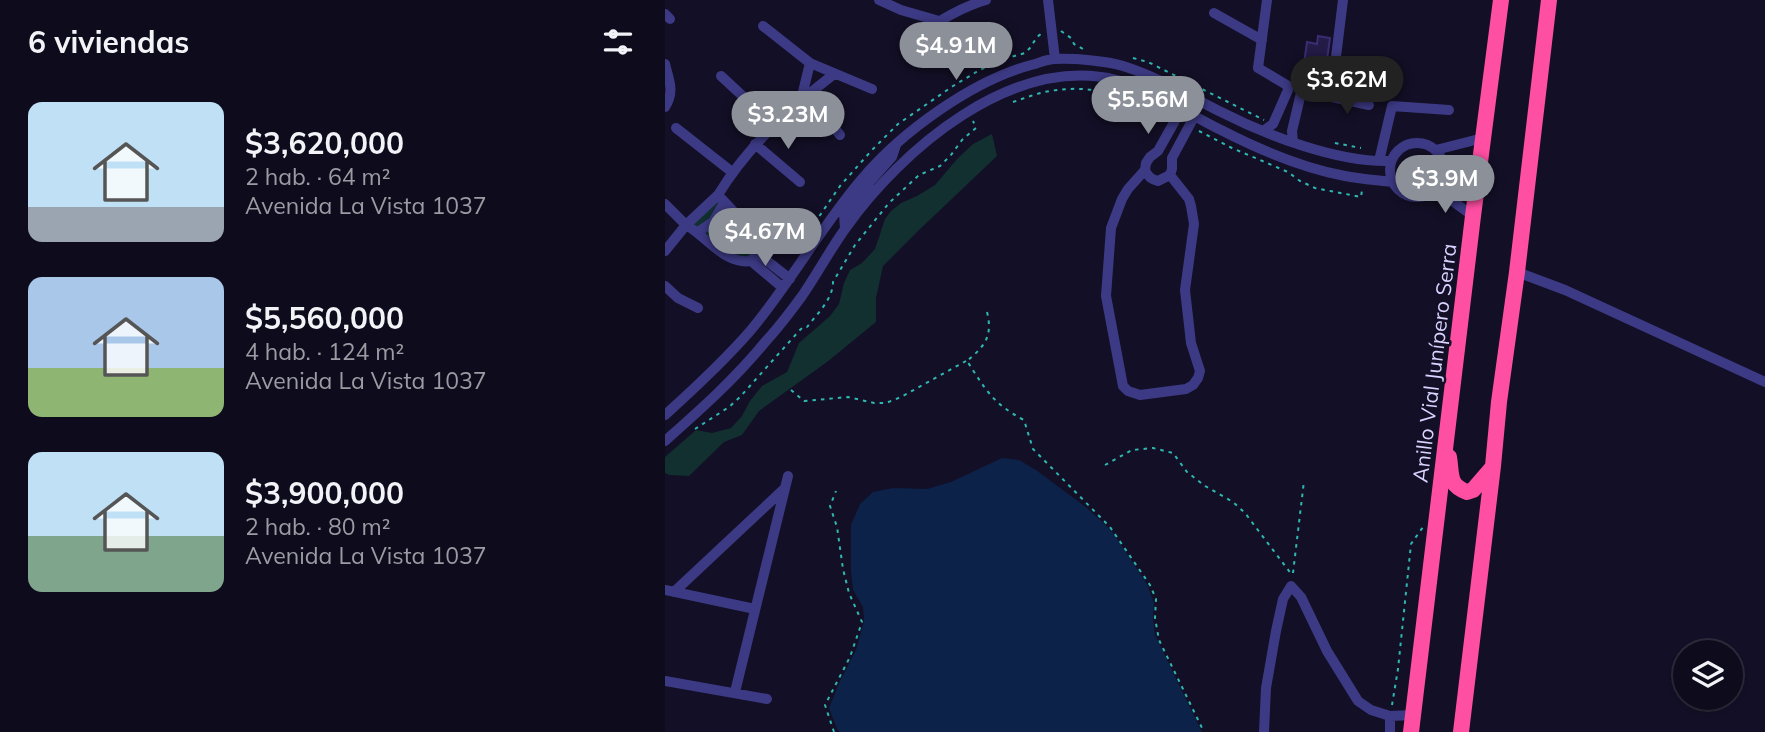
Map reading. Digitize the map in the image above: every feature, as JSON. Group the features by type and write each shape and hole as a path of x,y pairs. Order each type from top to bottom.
{"highway":[{"name":"Anillo Vial Junípero Serra","path":"1411,732 1501,0"},
{"path":"1461,732 1549,0"},
{"path":"1446,441 1456,487 1467,492 1473,490 1493,466"}],"street":[{"path":"879,0 901,10 939,21"},
{"path":"901,10 908,0"},
{"path":"1048,0 1055,59"},
{"path":"1263,131 1273,124 1288,90 1288,86 1258,68 1266,0"},
{"path":"1331,97 1343,0"},
{"path":"916,36 939,21 980,1"},
{"path":"1214,13 1262,40"},
{"path":"764,26 810,62 871,89"},
{"path":"665,442 766,343 802,296 845,229 868,185 897,142 930,116 980,86 1017,68 1055,59 1121,65 1171,85 1263,131 1348,157 1385,161 1405,145 1416,142 1427,144 1436,150 1442,159 1442,180 1428,195 1407,196 1392,182 1385,161 1392,106 1449,110"},
{"path":"801,100 810,62"},
{"path":"665,64 672,92 665,107"},
{"path":"698,232 713,222 732,172 755,144 801,100 834,74"},
{"path":"721,76 774,125"},
{"path":"665,415 699,385 751,330 787,284 844,201 904,162 941,130 1000,94 1049,79 1101,77 1119,80 1142,88 1192,121 1308,167 1344,176 1392,182"},
{"path":"1293,142 1291,131 1301,93 1304,91 1369,105"},
{"path":"801,100 827,119 840,135"},
{"path":"1170,175 1189,199 1194,224 1185,290 1191,343 1200,371 1193,385 1186,389 1140,395 1123,386 1106,296 1111,228 1122,199 1145,170 1150,157 1158,151 1179,114"},
{"path":"1145,170 1148,176 1158,181 1170,175 1172,158 1192,121"},
{"path":"676,128 732,172"},
{"path":"1436,150 1483,138"},
{"path":"755,144 800,182"},
{"path":"1344,176 1348,157"},
{"path":"1436,189 1473,216"},
{"path":"665,251 687,225 721,199"},
{"path":"665,204 721,253 743,262 754,257 759,243 748,227 721,199"},
{"path":"754,257 787,284"},
{"path":"1517,272 1565,290 1765,382"},
{"path":"665,286 678,298 698,308"},
{"path":"735,692 788,475"},
{"path":"669,591 784,489"},
{"path":"1264,732 1266,688 1276,631 1283,599 1291,586 1301,597 1327,651 1358,701 1371,710 1390,716 1413,715"},
{"path":"669,591 755,609"},
{"path":"665,681 767,699"},
{"path":"1390,716 1390,732"}],"path":[{"path":"1126,56 1148,62 1273,124"},
{"path":"1006,104 1050,91 1092,89 1121,95 1159,110 1179,114"},
{"path":"703,420 694,429 740,397 799,331 807,327 828,299 833,282 855,245 873,222 919,175 940,166 951,155 962,139 976,128 972,119"},
{"path":"1192,121 1232,148 1288,172 1314,188 1361,197 1364,179"},
{"path":"1334,143 1366,149 1364,159"},
{"path":"791,390 804,401 848,397 885,403 901,397 967,361 982,348 990,324 988,312"},
{"path":"967,361 989,395 1007,411 1024,420 1033,449 1110,527 1150,585 1156,599 1155,618 1159,640 1204,732"},
{"path":"1105,465 1132,450 1153,448 1173,453 1188,472 1245,513 1293,576 1304,481"},
{"path":"834,732 825,705 850,657 862,622 849,593 838,527 830,506 836,491"},
{"path":"1390,716 1398,669 1411,544 1422,528 1436,519"}],"green space":[{"path":"992,134 997,156 883,266 876,298 876,322 827,362 759,411 742,435 724,442 689,476 665,473 665,457 696,430 712,433 731,428 762,386 787,372 799,343 830,316 839,304 850,270 862,263 875,249 885,219 891,211 935,185 973,144"},
{"path":"718,195 748,227 757,253 743,262 686,225"}],"water":[{"path":"1002,458 1019,460 1036,470 1087,508 1112,531 1147,584 1154,603 1155,635 1202,732 840,732 837,729 829,708 856,650 864,621 863,607 853,590 851,572 851,525 860,504 873,492 893,488 927,489 951,482"}],"building":[{"path":"1318,36 1330,38 1326,67 1304,64 1307,42 1317,44"}]}
